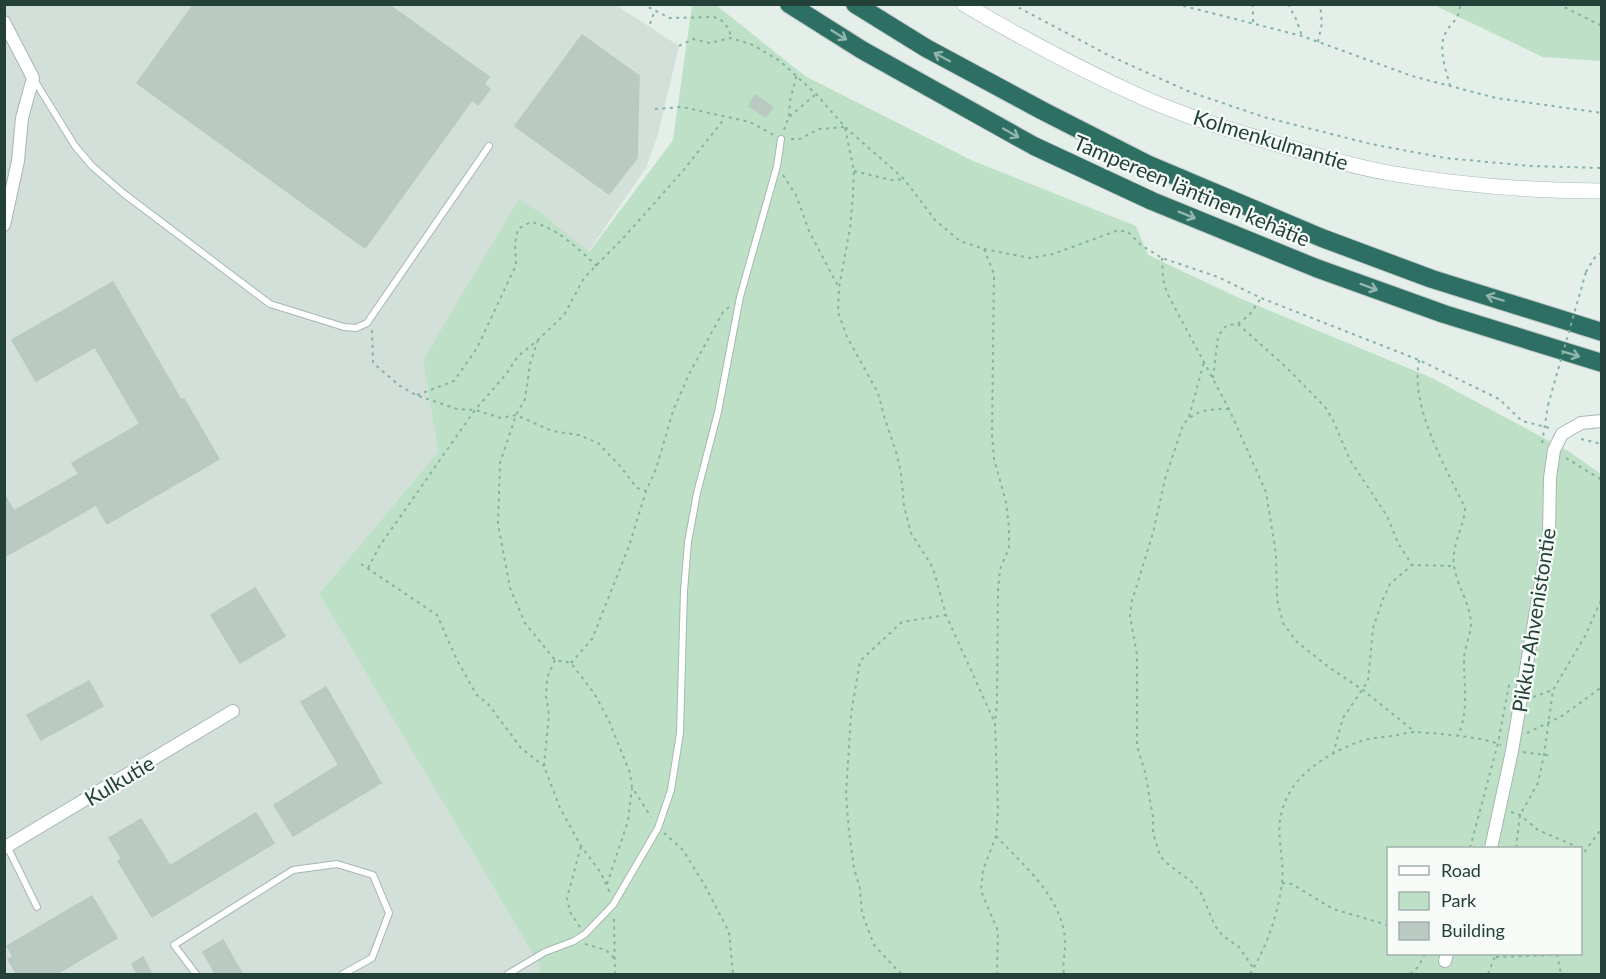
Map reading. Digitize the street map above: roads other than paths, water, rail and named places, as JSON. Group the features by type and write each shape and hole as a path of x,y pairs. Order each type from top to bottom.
{"highway":[{"name":"Tampereen läntinen kehätie","path":"789,4 862,50 1034,146 1152,201 1327,272 1444,314 1602,363"},
{"name":"Tampereen läntinen kehätie","path":"855,4 926,48 1146,164 1322,238 1432,279 1602,332"}],"street":[{"name":"Kolmenkulmantie","path":"963,4 1017,35 1138,95 1224,128 1312,155 1388,173 1472,184 1602,191"},
{"path":"4,22 33,78 22,118 18,161 4,225"},
{"name":"Pikku-Ahvenistontie","path":"1491,847 1549,535 1548,450 1562,434 1581,423 1602,421"},
{"name":"Kulkutie","path":"6,847 233,711"}],"lane":[{"path":"33,78 75,146 92,166 123,193 270,303 344,327 356,328 367,323 489,146"},
{"path":"508,975 545,952 574,941 585,934 613,905 658,828 671,790 680,733 684,591 688,542 697,493 718,412 740,297 777,166 781,139"},
{"path":"6,847 37,907"},
{"path":"196,975 174,945 293,870 337,864 373,875 389,913 372,958 343,975"}]}
